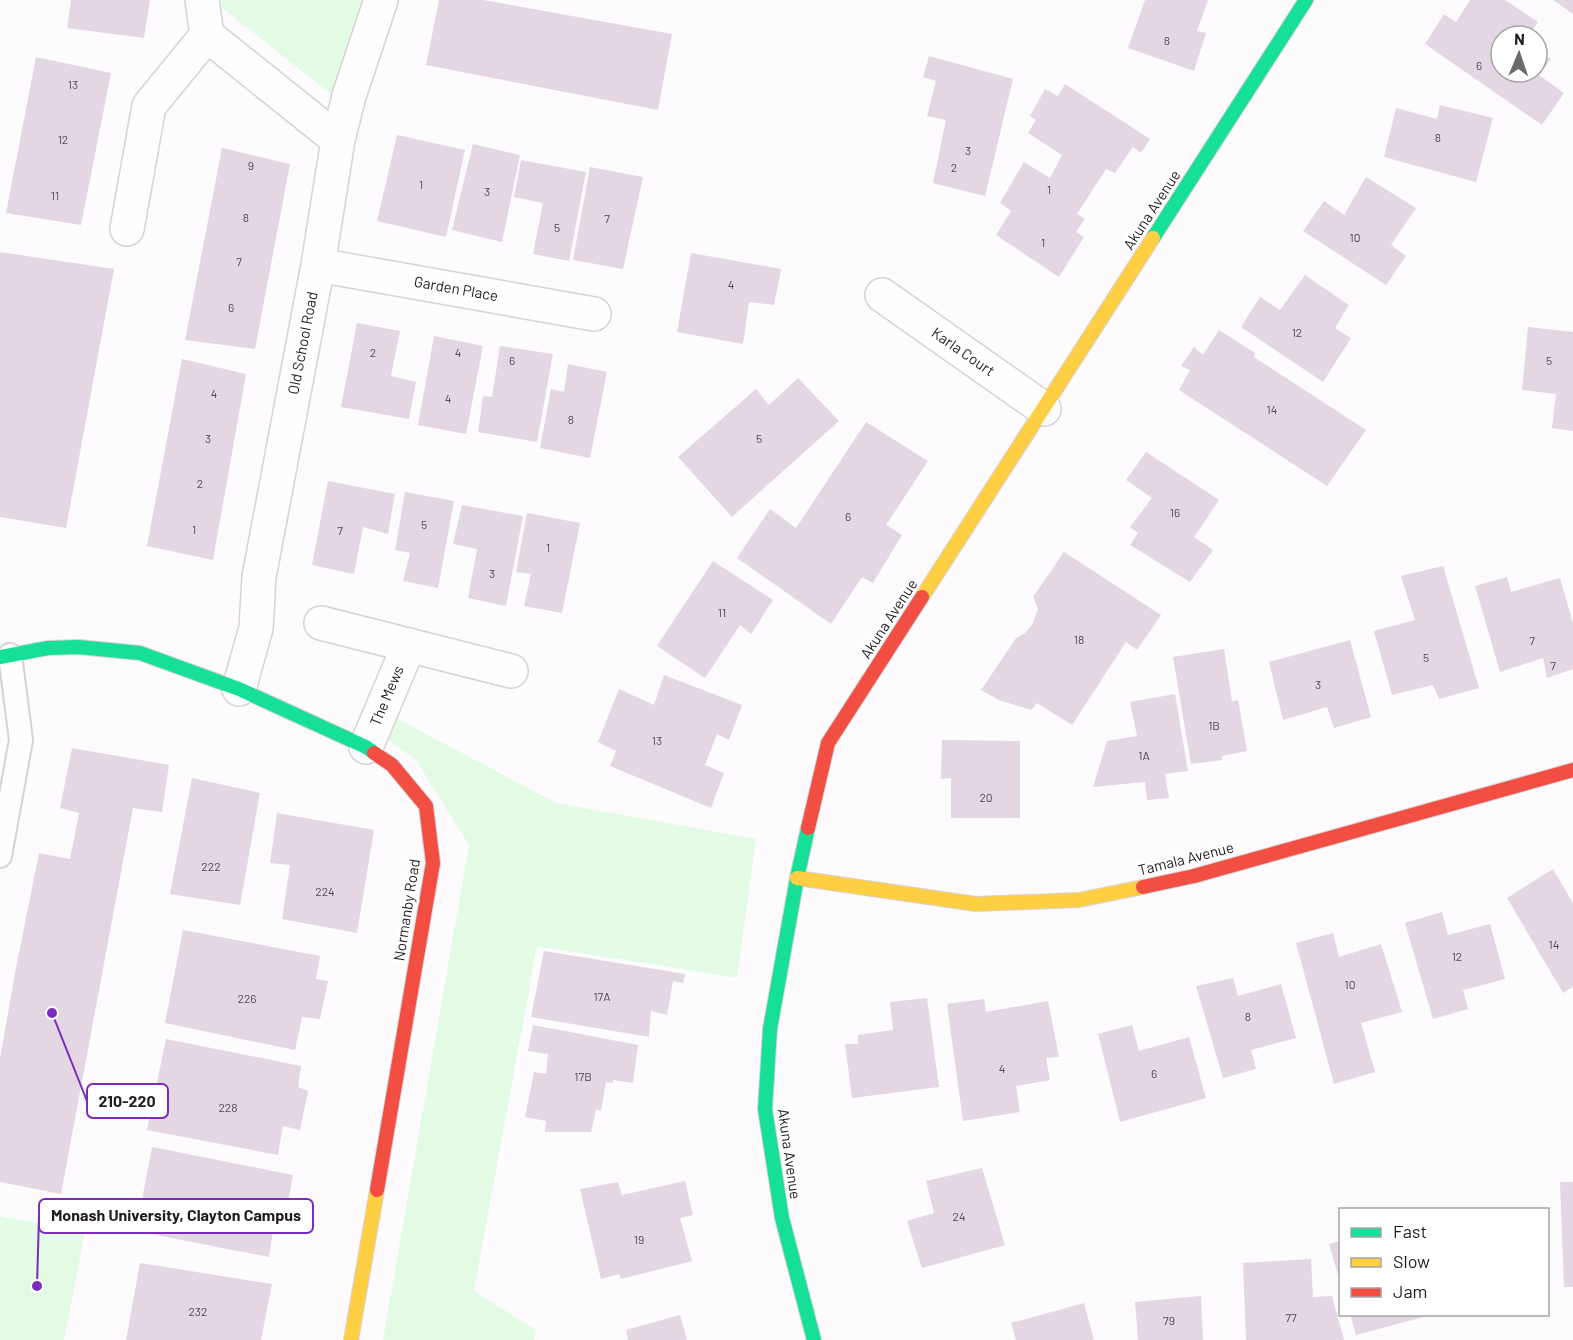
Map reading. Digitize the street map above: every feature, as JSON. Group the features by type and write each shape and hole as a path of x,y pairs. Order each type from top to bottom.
{"street":[{"path":"202,0 207,35 338,140"},
{"name":"Old School Road","path":"239,689 256,628 259,577 318,265 338,140 349,96 381,0"},
{"name":"Akuna Avenue","path":"814,1340 782,1218 765,1109 770,1029 797,879 828,743 1306,0"},
{"path":"127,229 149,106 207,35"},
{"name":"Garden Place","path":"318,265 594,314"},
{"name":"Karla Court","path":"882,295 1044,409"},
{"name":"The Mews","path":"321,623 511,670"},
{"name":"The Mews","path":"366,747 409,645"},
{"name":"Normanby Road","path":"5,656 48,648 78,647 140,653 239,689 366,747 392,765 426,806 433,863 351,1340"},
{"name":"Tamala Avenue","path":"797,879 976,904 1079,900 1194,876 1573,770"}],"lane":[{"path":"0,856 21,740 5,656"}],"green space":[{"path":"221,0 366,0 336,98 222,8"},
{"path":"396,718 556,803 756,839 737,978 537,946 474,1291 536,1330 534,1340 383,1340 469,845 416,760 386,738"},
{"path":"0,1216 85,1232 64,1340 0,1340"}],"building":[{"path":"71,0 150,0 144,38 67,28"},
{"path":"439,0 483,0 672,34 658,110 426,65"},
{"path":"1145,0 1208,0 1197,31 1206,33 1194,71 1128,48"},
{"path":"1470,0 1505,0 1538,22 1537,24 1489,24 1489,84 1549,82 1564,93 1542,125 1425,44 1444,14 1456,22"},
{"path":"1553,0 1573,0 1573,14"},
{"path":"929,56 1013,79 985,196 933,183 946,120 927,116 936,81 923,77"},
{"path":"36,57 111,73 81,225 6,213"},
{"path":"1065,84 1150,139 1141,153 1133,147 1115,173 1106,169 1077,214 1085,219 1076,232 1084,237 1059,277 996,235 1011,211 1000,203 1024,162 1050,178 1062,155 1028,133 1036,120 1030,116 1045,89 1058,96"},
{"path":"1440,105 1493,118 1476,182 1384,157 1396,108 1437,119"},
{"path":"397,135 465,150 446,237 377,221"},
{"path":"473,144 520,155 502,242 452,230"},
{"path":"222,148 290,164 255,349 185,340"},
{"path":"521,160 586,172 569,261 533,254 543,203 514,197"},
{"path":"590,167 643,177 623,269 573,260"},
{"path":"1366,177 1416,208 1391,245 1406,256 1386,285 1303,231 1324,201 1344,215"},
{"path":"0,252 114,269 66,528 0,517"},
{"path":"691,253 781,269 774,305 749,302 743,344 677,332"},
{"path":"1305,275 1349,305 1335,328 1351,338 1323,382 1241,327 1260,297 1280,310"},
{"path":"357,323 400,331 391,376 416,382 409,419 341,407"},
{"path":"1528,327 1573,332 1573,431 1552,428 1556,394 1522,390"},
{"path":"1219,330 1255,353 1254,357 1366,430 1327,486 1179,390 1190,370 1181,366 1194,347 1203,355"},
{"path":"434,336 483,346 466,434 418,425"},
{"path":"500,346 553,354 537,442 478,432 483,396 492,397"},
{"path":"182,359 246,374 213,560 147,546"},
{"path":"568,364 607,372 590,458 540,448 551,389 564,392"},
{"path":"798,378 839,421 732,517 678,457 756,389 769,405"},
{"path":"866,422 928,461 886,525 902,535 873,583 862,577 831,624 737,558 770,509 796,528"},
{"path":"1146,452 1219,500 1194,537 1213,550 1190,582 1130,545 1138,533 1130,527 1152,498 1126,480"},
{"path":"328,481 395,494 388,534 363,527 354,574 312,565"},
{"path":"405,492 454,501 438,588 403,581 410,553 395,550"},
{"path":"462,505 523,516 506,606 468,598 477,549 453,544"},
{"path":"527,513 580,523 562,613 524,606 531,574 516,572"},
{"path":"1064,552 1161,615 1137,650 1126,642 1072,725 1037,703 1031,710 999,700 981,690 1016,638 1032,625 1038,609 1033,597"},
{"path":"713,561 773,600 751,634 740,625 705,678 657,646"},
{"path":"1443,566 1479,688 1439,699 1433,685 1392,695 1374,631 1415,620 1401,576"},
{"path":"1507,577 1511,592 1560,578 1573,623 1573,669 1547,678 1543,658 1500,672 1475,586"},
{"path":"1350,640 1371,717 1334,728 1327,707 1283,720 1269,662"},
{"path":"1224,649 1232,701 1238,700 1247,751 1222,756 1222,760 1191,764 1173,657"},
{"path":"664,675 742,705 729,740 717,734 705,765 724,773 711,808 610,766 616,751 598,742 619,689 654,705"},
{"path":"1175,694 1188,771 1165,774 1169,798 1147,800 1145,782 1093,787 1107,741 1137,736 1130,702"},
{"path":"942,740 1020,741 1020,818 951,818 951,778 941,779"},
{"path":"72,748 169,765 162,812 133,808 61,1194 0,1182 0,1058 39,853 70,859 79,813 60,808"},
{"path":"192,778 260,793 240,905 170,894"},
{"path":"277,813 374,830 357,933 282,919 290,865 270,863"},
{"path":"1553,869 1573,903 1573,987 1563,993 1507,898"},
{"path":"1442,912 1448,935 1490,924 1505,979 1463,990 1468,1009 1433,1019 1405,923"},
{"path":"183,930 320,956 316,979 328,981 320,1019 302,1017 295,1050 165,1023"},
{"path":"1333,933 1339,957 1381,944 1402,1012 1361,1023 1375,1072 1334,1084 1296,943"},
{"path":"544,951 685,974 683,983 673,981 667,1015 651,1011 649,1037 531,1017"},
{"path":"1233,978 1238,996 1281,984 1296,1038 1251,1050 1256,1069 1223,1078 1196,986"},
{"path":"927,998 939,1087 852,1098 845,1044 858,1044 858,1035 893,1030 890,1002"},
{"path":"984,999 986,1012 1048,1001 1059,1057 1046,1058 1050,1080 1016,1086 1020,1112 963,1121 947,1004"},
{"path":"533,1025 638,1045 633,1083 613,1080 613,1083 606,1082 601,1111 596,1109 591,1132 545,1132 546,1121 525,1117 534,1072 546,1074 548,1054 528,1051"},
{"path":"1132,1025 1139,1051 1189,1037 1206,1098 1120,1122 1098,1034"},
{"path":"166,1039 301,1066 298,1087 308,1091 300,1130 283,1126 278,1155 147,1130"},
{"path":"152,1147 293,1175 285,1218 275,1216 269,1257 136,1231"},
{"path":"982,1168 1005,1245 922,1268 907,1221 934,1213 926,1181"},
{"path":"685,1181 693,1215 680,1218 692,1261 621,1279 619,1274 601,1279 580,1189 618,1182 622,1195"},
{"path":"1560,1182 1573,1182 1573,1287 1564,1287"},
{"path":"1339,1241 1339,1279 1329,1244"},
{"path":"1311,1259 1313,1297 1332,1296 1344,1340 1246,1340 1243,1263"},
{"path":"140,1263 272,1284 261,1340 126,1340"},
{"path":"1201,1296 1203,1340 1138,1340 1135,1302"},
{"path":"1084,1303 1094,1340 1016,1340 1011,1323"},
{"path":"680,1315 687,1340 628,1340 626,1330"},
{"path":"1351,1316 1427,1316 1356,1335"}],"traffic: fast":[{"path":"1153,238 1306,0"},
{"path":"0,657 48,648 78,647 140,653 239,689 366,747 374,753"},
{"path":"808,828 770,1029 765,1109 782,1218 814,1340"}],"traffic: slow":[{"path":"922,597 1153,238"},
{"path":"797,878 976,904 1079,900 1143,887"},
{"path":"351,1340 377,1190"}],"traffic: jam":[{"path":"808,828 828,743 922,597"},
{"path":"374,753 392,765 426,806 433,863 377,1190"},
{"path":"1143,887 1194,876 1573,770"}],"place":[{"name":"210-220","path":"52,1013"},
{"name":"Monash University, Clayton Campus","path":"37,1286"}]}
